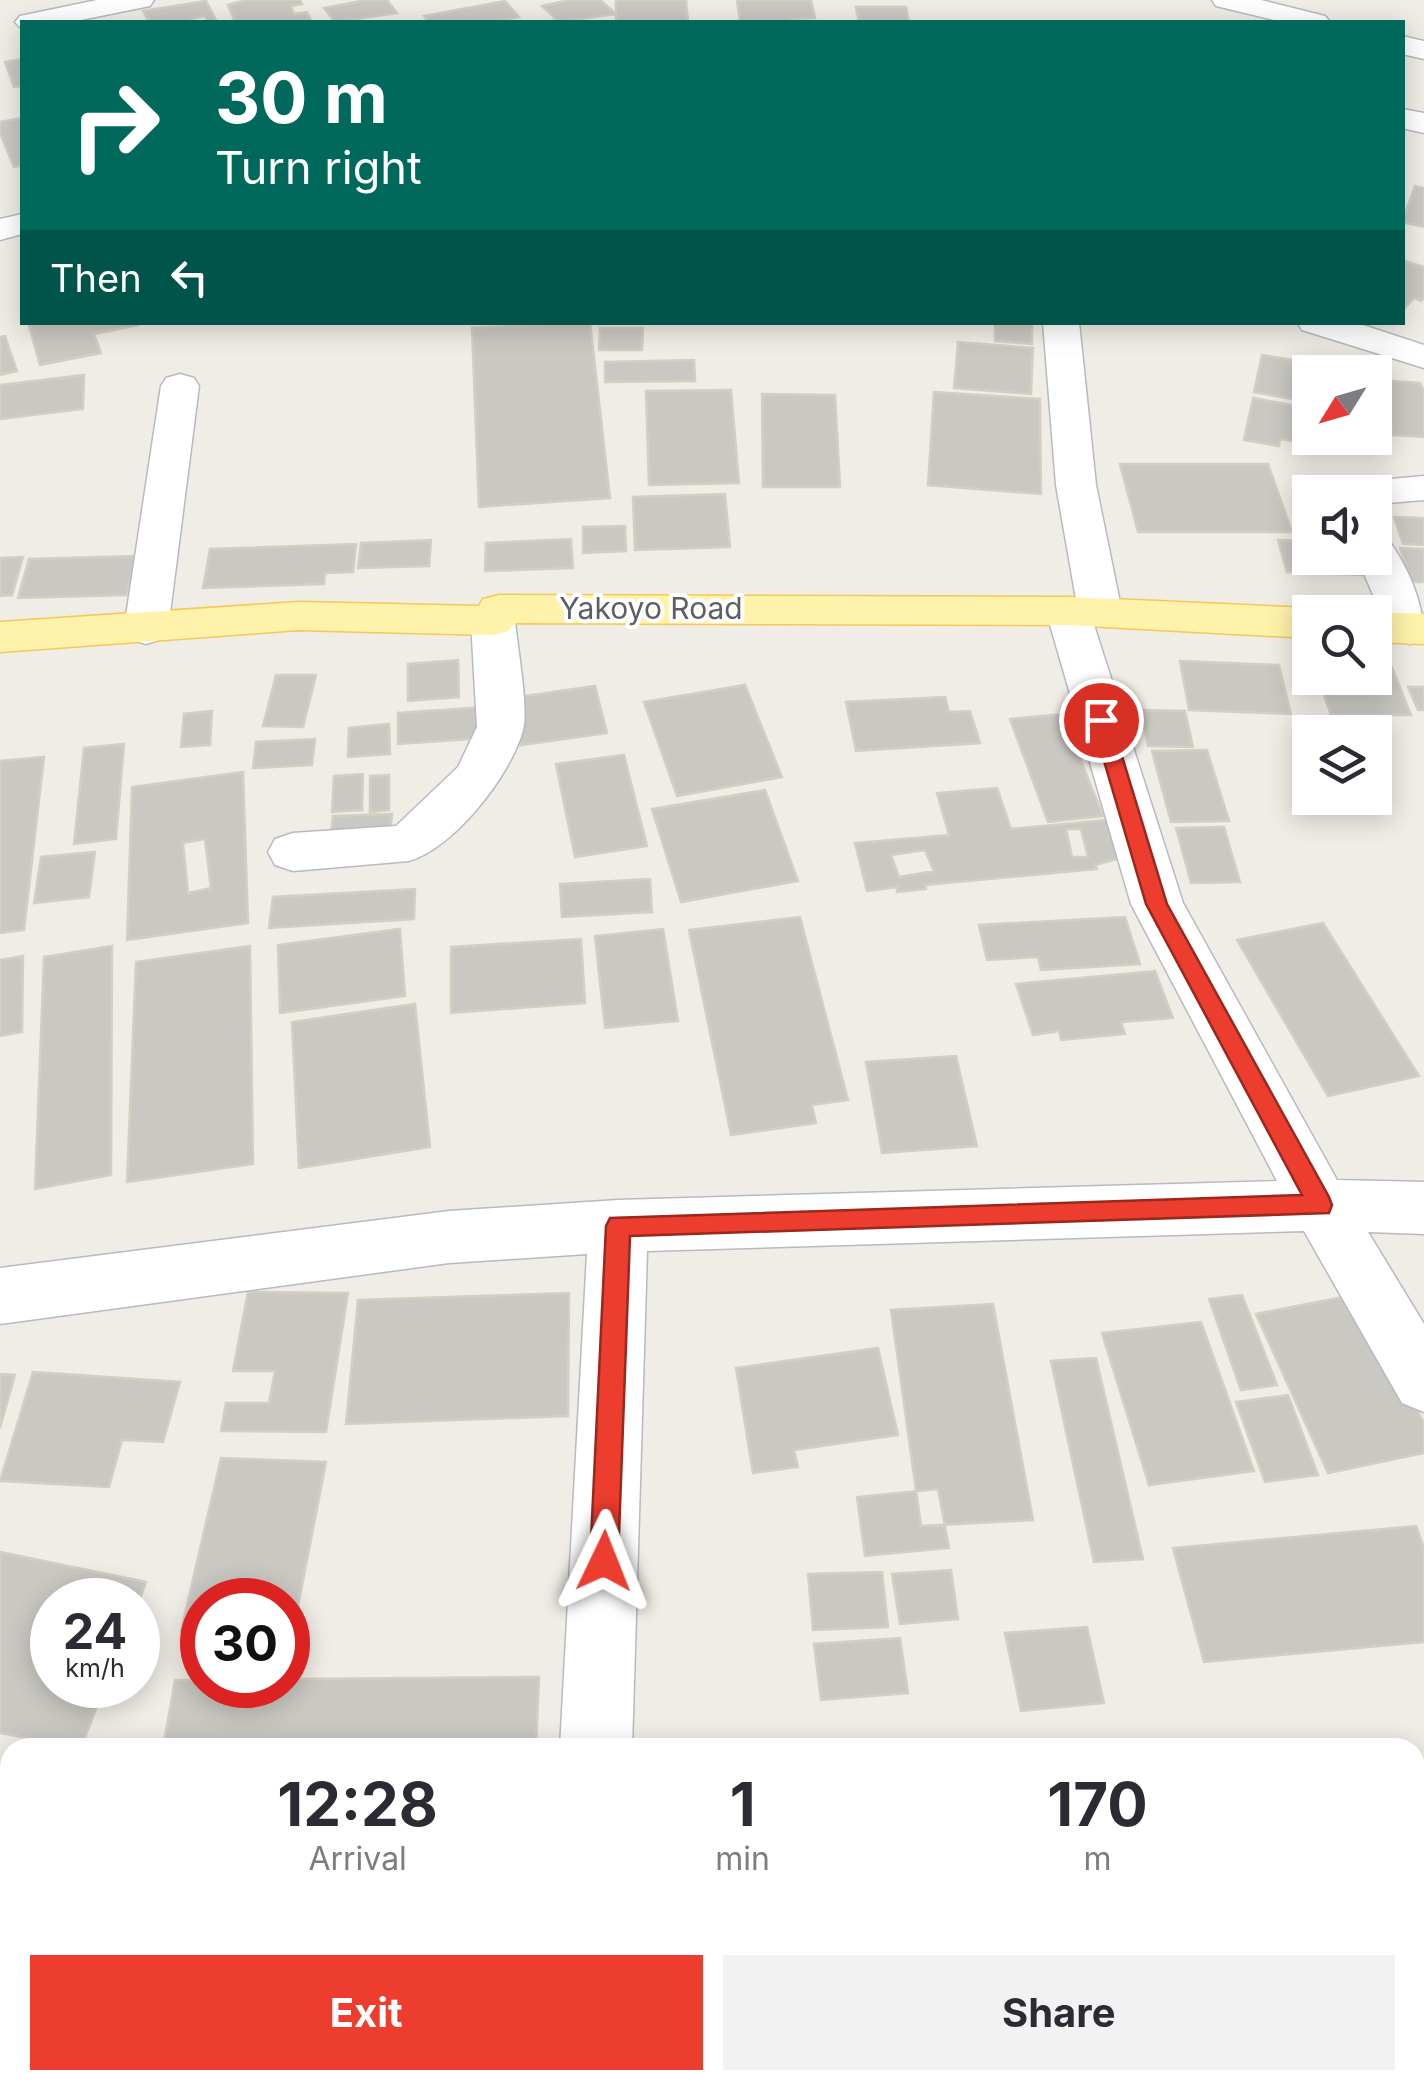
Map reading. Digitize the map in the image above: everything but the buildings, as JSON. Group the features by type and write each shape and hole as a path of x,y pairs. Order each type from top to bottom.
{"main road":[{"name":"Yakoyo Road","path":"0,637 299,616 493,622 499,609 1084,611 1292,623"}],"street":[{"path":"75,19 140,0"},
{"path":"1226,0 1307,20"},
{"path":"1060,325 1084,611 1156,904 1320,1205 1424,1382"},
{"path":"1324,325 1424,357"},
{"path":"146,629 180,386"},
{"path":"1392,490 1424,488"},
{"path":"1384,575 1403,628"},
{"path":"293,852 409,843 478,776 501,727 493,622"},
{"path":"0,1296 449,1237 618,1226 1320,1205 1424,1208"},
{"path":"596,1738 618,1226"}],"route":[{"path":"604,1561 618,1226 1320,1205 1156,904 1101,720"}]}
